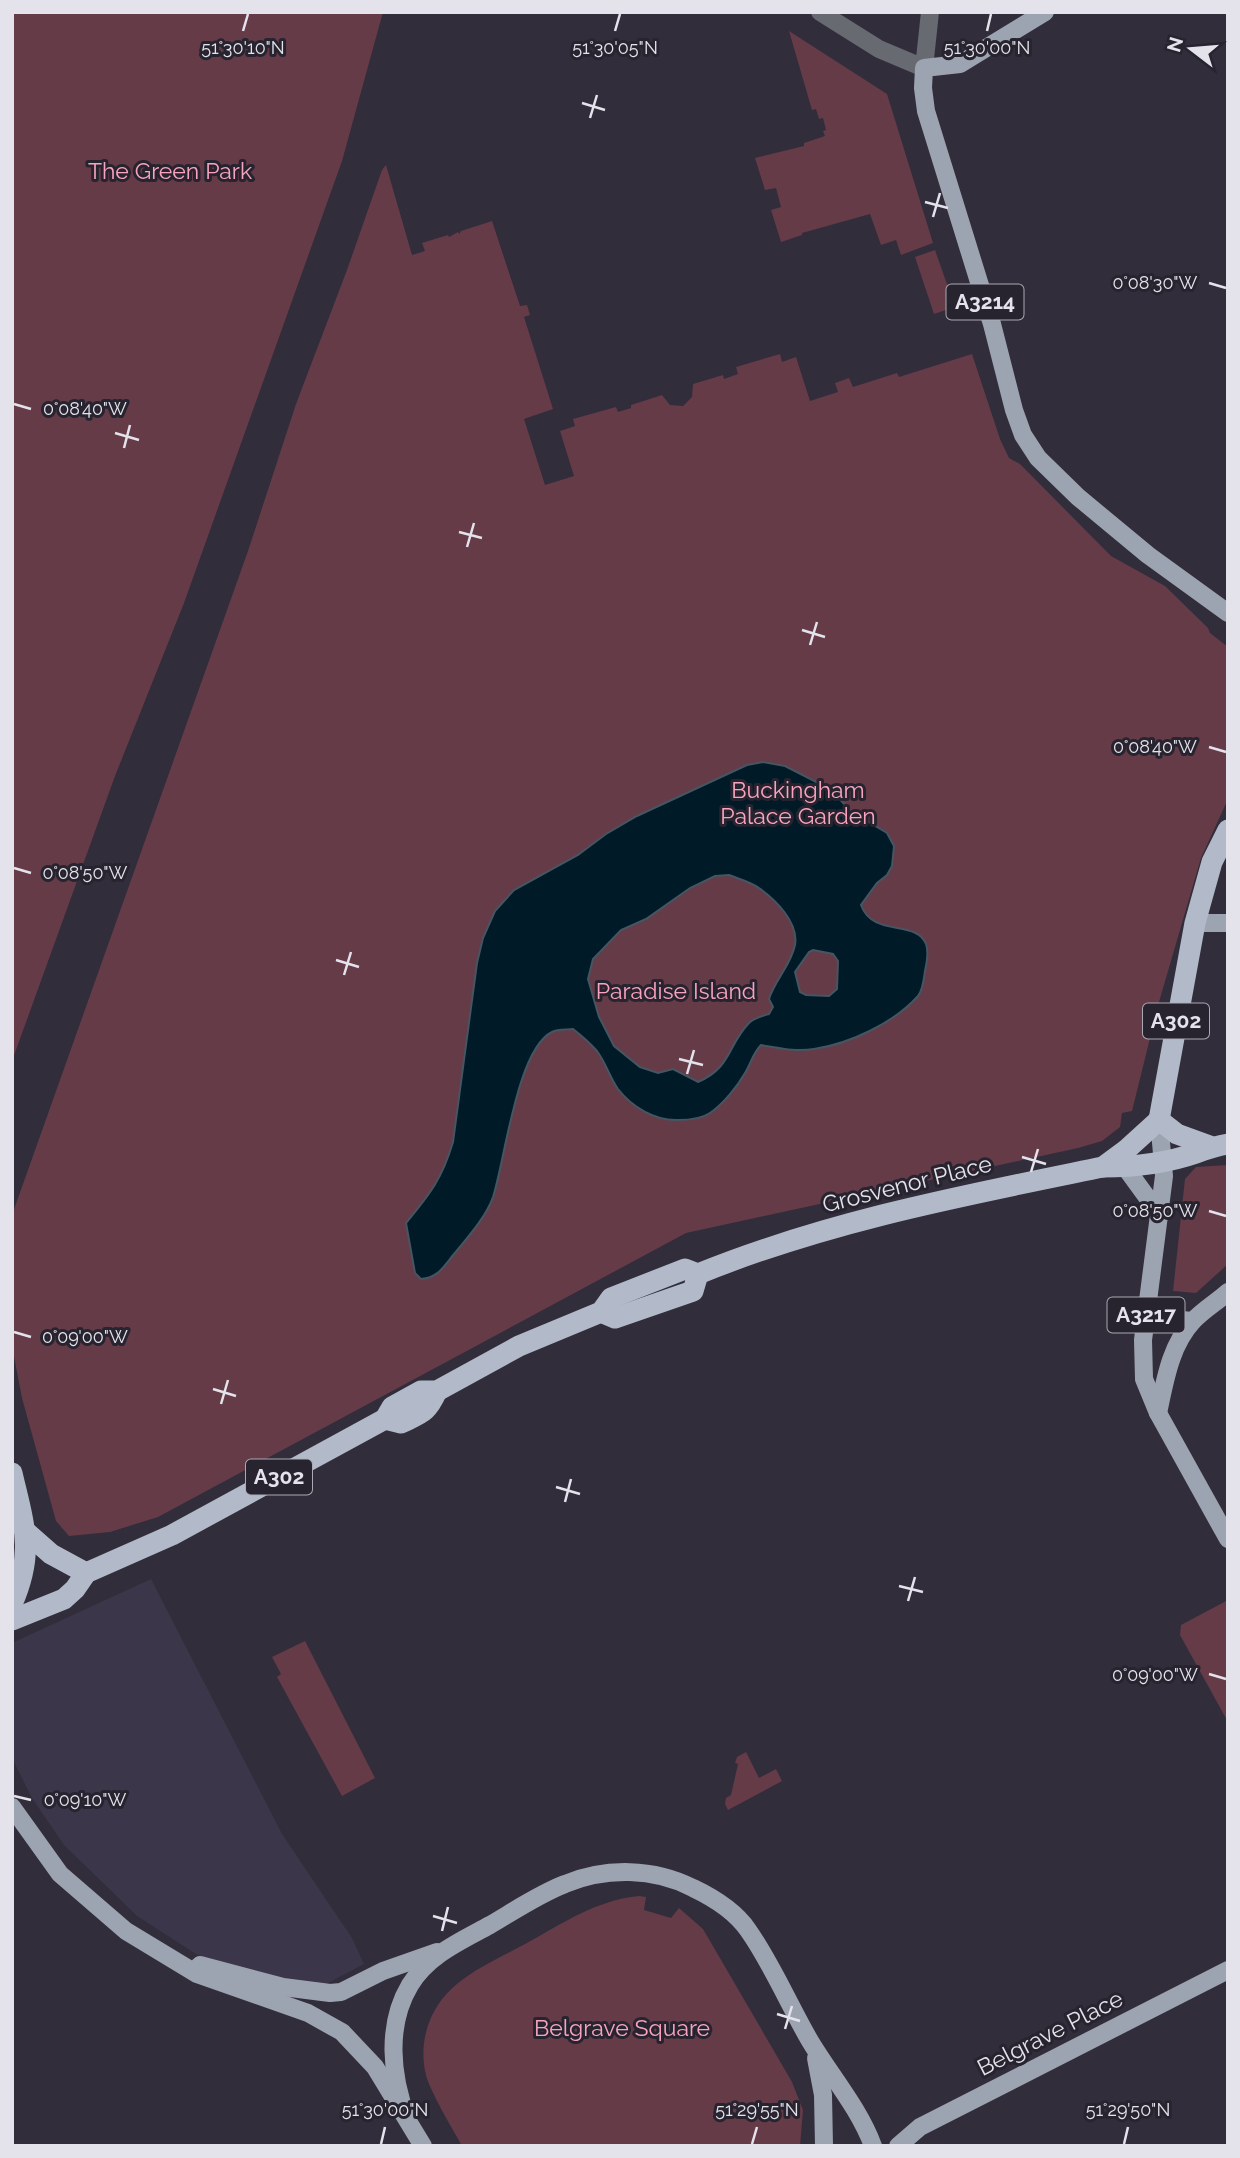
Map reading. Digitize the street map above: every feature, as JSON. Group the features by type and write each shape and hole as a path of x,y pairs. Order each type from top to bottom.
{"highway":[{"name":"A302","path":"1219,1145 1177,1134 1159,1120 1195,923 1212,862 1228,830"},
{"name":"Grosvenor Place","path":"12,1620 64,1599 86,1573 172,1535 385,1419 392,1408 421,1391 437,1391 519,1346 601,1312 611,1298 685,1269 698,1274 741,1257 870,1218 1103,1167 1159,1120"},
{"name":"A302","path":"1103,1167 1125,1167 1164,1160 1219,1145"},
{"path":"12,1473 26,1532 26,1564 12,1604"},
{"path":"26,1532 51,1554 86,1573"}],"main road":[{"path":"924,68 960,64 1045,12"},
{"name":"A3214","path":"924,68 926,111 992,324 1023,435 1038,458 1079,498 1148,555 1228,613"},
{"path":"1195,923 1228,923"},
{"name":"A3217","path":"1159,1120 1164,1176 1143,1340 1144,1379 1158,1413 1228,1539"},
{"path":"1125,1167 1160,1215"},
{"path":"1158,1413 1168,1364 1193,1321 1228,1292"},
{"path":"1147,1307 1169,1319 1193,1321"},
{"path":"12,1807 60,1874 126,1931 197,1974 308,2013 342,2032 375,2067 423,2146"},
{"path":"163,1953 250,1980 300,1990 341,1992 383,1971 447,1948 570,1882 625,1872 659,1875 705,1894 737,1917 748,1930 873,2146"},
{"path":"407,2118 395,2078 394,2040 399,2010 419,1972 447,1948"},
{"name":"Belgrave Place","path":"898,2146 920,2127 1228,1970"},
{"path":"811,2042 821,2085 824,2146"}],"street":[{"path":"820,12 879,49 924,68 930,12"}],"shaded area":[{"path":"151,1579 282,1834 352,1938 364,1964 313,1991 263,1980 196,1954 137,1916 64,1845 32,1798 12,1758 12,1643"}],"green space":[{"name":"The Green Park","path":"12,12 383,12 342,161 184,603 115,776 12,1061"},
{"path":"789,31 887,94 933,243 901,255 896,240 881,245 870,214 802,233 781,242 771,210 781,207 776,188 765,190 755,158 804,146 804,143 825,136 823,131 826,130 823,118 819,119 816,109 812,110"},
{"name":"Buckingham Palace Garden","path":"386,165 412,255 425,251 422,243 448,235 449,237 458,232 459,234 492,221 520,306 527,305 530,315 524,317 553,409 524,419 545,485 574,476 560,431 575,426 573,419 616,407 618,412 662,395 670,405 683,406 692,397 693,384 723,375 724,379 738,374 736,367 780,354 782,362 796,357 810,401 838,392 835,383 849,378 853,387 897,373 899,377 972,354 1000,439 1009,458 1020,464 1111,556 1165,586 1210,633 1228,647 1228,799 1201,858 1159,1002 1132,1111 1122,1113 1120,1127 1102,1141 686,1233 158,1517 110,1532 69,1536 56,1521 22,1398 12,1346 12,1215 248,551 296,404"},
{"path":"935,250 955,307 934,314 915,257"},
{"path":"1228,1165 1228,1264 1196,1293 1173,1291 1185,1179 1196,1167"},
{"path":"1228,1600 1228,1722 1180,1635 1181,1625"},
{"path":"305,1641 375,1778 342,1796 277,1677 281,1674 272,1657"},
{"path":"746,1752 759,1778 776,1769 782,1781 728,1810 725,1804 726,1798 731,1795 738,1764 735,1763 737,1757"},
{"name":"Belgrave Square","path":"646,1897 644,1910 671,1918 679,1908 703,1929 792,2082 803,2110 800,2146 462,2146 433,2092 424,2067 425,2037 439,2003 478,1969 567,1920 609,1902"}],"water":[{"path":"763,762 785,766 832,790 850,811 887,833 894,846 892,866 861,905 875,922 921,936 926,944 927,961 920,993 897,1015 870,1031 842,1042 800,1050 761,1045 742,1078 725,1100 706,1115 690,1119 669,1120 637,1107 618,1089 600,1056 583,1037 573,1029 552,1032 540,1042 521,1082 490,1205 444,1267 436,1274 421,1279 415,1273 406,1223 434,1186 453,1142 477,963 483,938 495,911 514,890 578,855 637,816 747,765","holes":["729,875 766,893 790,920 795,945 769,999 773,1007 769,1014 749,1023 717,1070 698,1082 673,1069 658,1073 640,1067 614,1046 599,1017 588,979 593,959 621,930 646,919 690,888 715,876","813,950 833,954 838,961 837,989 829,996 806,995 800,992 795,972"]}],"park label":[{"name":"Paradise Island","path":"676,991"}]}
